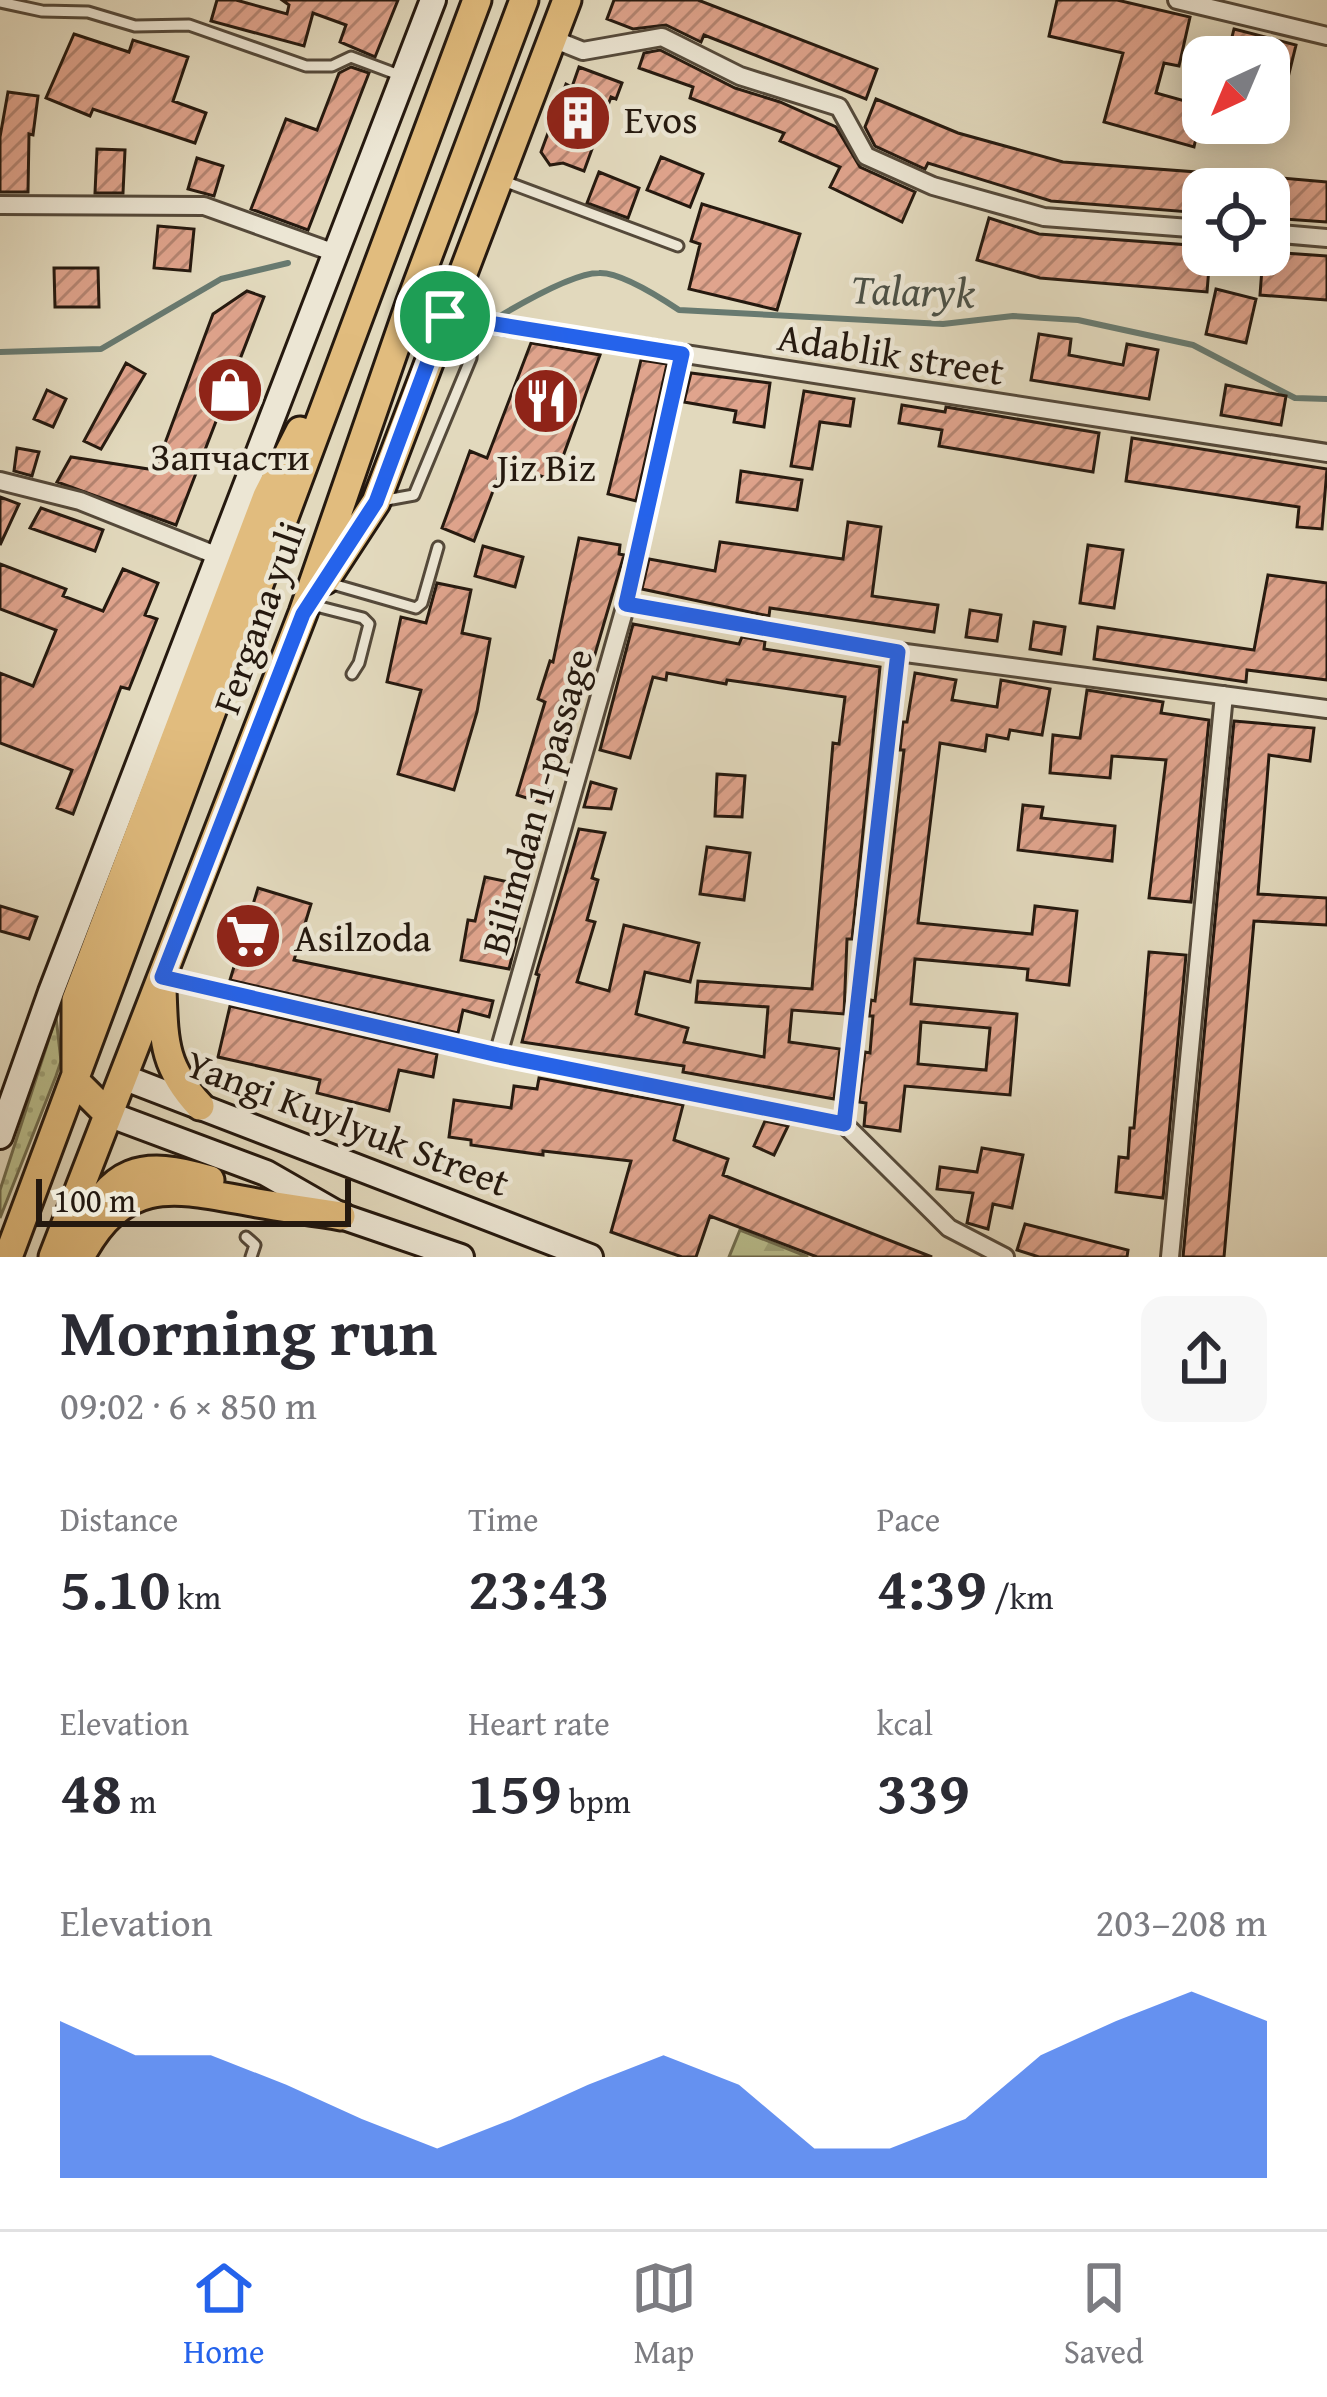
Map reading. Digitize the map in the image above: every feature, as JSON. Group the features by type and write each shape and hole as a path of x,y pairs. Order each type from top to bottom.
{"main road":[{"path":"8,1257 76,1082 76,1000 267,496 355,326 477,0"},
{"name":"Fergana yuli","path":"53,1257 312,600 411,301 524,0"},
{"path":"312,600 376,502 567,0"},
{"path":"162,977 167,1058 178,1082 200,1106"},
{"name":"Yangi Kuylyuk Street","path":"76,1082 123,1077"},
{"path":"76,1082 109,1114"},
{"path":"71,1257 106,1191 122,1177 151,1168 169,1168 290,1208"},
{"path":"80,1257 110,1216 130,1199 155,1190 200,1191 341,1216"}],"street":[{"name":"Fergana yuli","path":"0,1136 434,0"},
{"path":"1177,0 1327,36"},
{"path":"554,39 583,50 662,37 740,76 839,107 866,156 933,186 1044,218 1182,228"},
{"path":"0,205 205,206 338,254"},
{"path":"1290,235 1327,238"},
{"name":"Adablik street","path":"445,316 1327,453"},
{"name":"Bilimdan 1-passage","path":"498,1055 626,604 682,354"},
{"path":"0,481 80,502 218,556"},
{"path":"626,604 898,652 1327,709"},
{"path":"844,1124 898,652"},
{"path":"1170,1257 1224,694"},
{"path":"162,977 498,1055 844,1124 949,1228 1005,1257"},
{"name":"Yangi Kuylyuk Street","path":"123,1077 590,1257"},
{"name":"Yangi Kuylyuk Street","path":"109,1114 266,1173 341,1216 419,1250 461,1257"}],"lane":[{"path":"0,2 42,10 88,11 135,26 189,25 306,66 332,66 351,57 404,77"},
{"path":"496,178 678,246"},
{"path":"376,502 414,495 471,358 474,321"},
{"path":"312,600 416,608 422,603 438,547"},
{"path":"312,600 369,624 352,674"},
{"path":"247,1237 255,1245 250,1257"}],"green space":[{"path":"56,1017 61,1061 0,1218 0,1190"},
{"path":"740,1230 808,1257 729,1257"}],"building":[{"path":"217,0 236,0 287,14 289,5 282,0 398,0 375,57 340,42 346,25 313,13 304,46 211,21"},
{"path":"614,0 698,0 877,69 866,99 704,35 701,42 666,25 633,29 607,19"},
{"path":"1057,0 1117,0 1190,17 1182,36 1179,66 1164,63 1156,93 1182,100 1182,144 1104,122 1123,53 1049,36"},
{"path":"1234,29 1261,36 1232,36"},
{"path":"74,34 129,52 133,40 188,57 173,101 206,113 195,143 93,109 90,116 46,98"},
{"path":"660,50 735,88 836,127 860,167 915,192 902,222 830,187 840,167 780,141 784,133 690,98 693,87 639,68 644,53"},
{"path":"351,67 369,73 308,230 251,209 286,119 317,130 339,73"},
{"name":"Evos","path":"579,67 622,83 616,99 611,97 584,171 563,163 550,165 541,152 566,84 572,87"},
{"path":"8,92 38,96 33,135 29,134 28,192 0,192 0,137"},
{"path":"876,99 958,133 1063,162 1182,171 1182,211 1051,201 928,163 925,169 875,146 865,127"},
{"path":"97,149 125,150 123,193 95,193"},
{"path":"661,157 703,174 690,207 647,190"},
{"path":"197,158 223,166 214,196 188,189"},
{"path":"599,172 639,188 628,218 587,203"},
{"path":"1290,179 1327,182 1327,222 1290,219"},
{"path":"702,204 800,234 777,310 689,289 700,244 691,241"},
{"path":"989,218 1039,234 1182,244 1182,276 1208,276 1207,292 1040,278 977,260"},
{"path":"158,226 194,229 190,271 154,268"},
{"path":"1290,253 1327,256 1327,300 1260,295 1261,276 1290,276"},
{"path":"54,268 98,268 99,307 55,307"},
{"path":"1216,289 1256,299 1246,343 1206,334"},
{"path":"247,291 264,297 176,525 57,482 71,457 155,470 213,314"},
{"path":"1039,334 1071,339 1069,355 1123,365 1127,344 1158,350 1149,399 1031,380"},
{"name":"Jiz Biz","path":"531,343 600,355 554,481 504,462 474,541 442,528 470,451 487,458"},
{"path":"641,360 667,364 636,501 608,494"},
{"path":"126,363 145,374 101,449 84,441"},
{"path":"691,373 770,383 764,427 734,422 736,411 684,402"},
{"path":"1226,385 1286,396 1281,425 1221,415"},
{"path":"47,390 66,399 53,427 34,419"},
{"path":"804,391 854,399 850,426 820,422 812,469 791,466"},
{"path":"902,405 945,412 946,407 1099,433 1093,472 939,446 942,430 899,423"},
{"path":"1132,438 1327,469 1322,529 1297,527 1299,507 1126,481"},
{"path":"17,448 39,452 32,476 14,471"},
{"path":"741,471 802,480 797,510 737,502"},
{"path":"0,497 19,504 0,545"},
{"path":"41,508 103,530 95,551 30,528"},
{"path":"848,522 881,527 872,596 938,605 934,632 770,608 769,616 642,589 649,559 715,571 720,542 843,559"},
{"path":"579,538 620,545 619,554 624,555 578,712 572,710 543,803 517,795 545,702 538,699 553,662"},
{"path":"1088,545 1123,550 1114,608 1080,603"},
{"path":"483,546 523,557 515,587 475,576"},
{"path":"0,564 66,589 63,596 103,611 123,569 158,583 145,615 157,619 129,689 121,687 73,814 57,808 72,770 0,743 0,673 33,686 56,630 0,609"},
{"path":"1268,575 1327,583 1327,680 1247,670 1246,682 1094,659 1098,627 1254,650"},
{"path":"437,583 471,590 462,633 490,639 477,712 454,790 398,774 421,690 387,682 401,617 426,623"},
{"path":"970,610 1001,615 997,641 966,637"},
{"path":"1034,622 1065,627 1061,654 1030,649"},
{"path":"633,624 739,644 742,637 765,641 764,649 880,667 852,939 847,939 844,1014 792,1010 789,1042 840,1049 834,1099 683,1072 684,1066 522,1042 536,974 579,829 605,833 592,878 598,880 587,920 595,922 577,982 609,991 624,925 699,943 690,982 645,972 636,1014 688,1028 684,1042 764,1057 768,1007 696,1002 698,981 812,989 833,743 839,744 845,697 667,673 666,680 653,677 630,758 600,750"},
{"path":"915,673 956,680 952,700 997,707 1001,680 1050,689 1042,735 1010,730 1008,739 987,735 985,751 940,743 918,923 1032,934 1035,906 1077,911 1069,985 1027,980 1028,969 915,959 911,1004 1017,1014 1010,1095 905,1086 900,1131 864,1126 866,1103 859,1102 865,1052 870,1053 873,1016 869,1016 871,1000 875,1001 904,750 900,750 903,722 907,722","holes":["921,1022 990,1028 986,1070 918,1064"]},
{"path":"1087,690 1163,702 1161,713 1209,720 1191,902 1149,898 1166,760 1112,756 1110,778 1050,773 1053,735 1080,738"},
{"path":"1234,721 1314,728 1310,761 1269,755 1258,894 1327,898 1327,925 1254,921 1224,1257 1183,1257"},
{"path":"717,774 745,776 742,817 715,816"},
{"path":"591,782 616,789 611,809 584,807"},
{"path":"1023,805 1043,807 1041,818 1115,826 1112,861 1018,850"},
{"path":"707,847 750,853 744,900 700,894"},
{"path":"485,877 514,883 504,927 519,929 509,969 461,960 468,920 475,921"},
{"path":"258,888 311,904 294,960 493,1001 489,1017 463,1010 458,1033 230,980"},
{"path":"0,906 37,917 29,939 0,931"},
{"path":"1149,952 1186,955 1163,1198 1116,1192 1119,1157 1128,1158 1130,1128 1134,1128"},
{"path":"230,1006 437,1054 433,1077 399,1070 389,1111 317,1093 320,1080 218,1057"},
{"path":"539,1078 683,1105 674,1140 728,1159 723,1175 932,1257 817,1257 710,1216 696,1257 682,1257 611,1232 631,1161 543,1151 543,1155 471,1145 471,1140 449,1137 454,1100 511,1108 514,1086 537,1089"},
{"path":"765,1121 788,1126 774,1155 754,1146"},
{"path":"982,1148 1023,1155 1012,1208 993,1204 988,1229 967,1223 973,1193 937,1189 940,1167 977,1172"},
{"path":"1025,1224 1128,1250 1127,1257 1039,1257 1017,1250"}],"waterway":[{"name":"Talaryk","path":"0,352 101,349 221,279 288,263"},
{"name":"Talaryk","path":"500,316 562,283 599,273 629,281 679,310 943,324 1013,316 1078,320 1193,345 1295,398 1327,399"}],"place":[{"name":"Evos","path":"578,118"},
{"name":"Запчасти","path":"230,390"},
{"name":"Jiz Biz","path":"546,401"},
{"name":"Asilzoda","path":"248,936"}],"route":[{"path":"445,316 682,354 626,604 898,652 844,1124 498,1055 162,977 303,614 376,502 445,316"}]}
